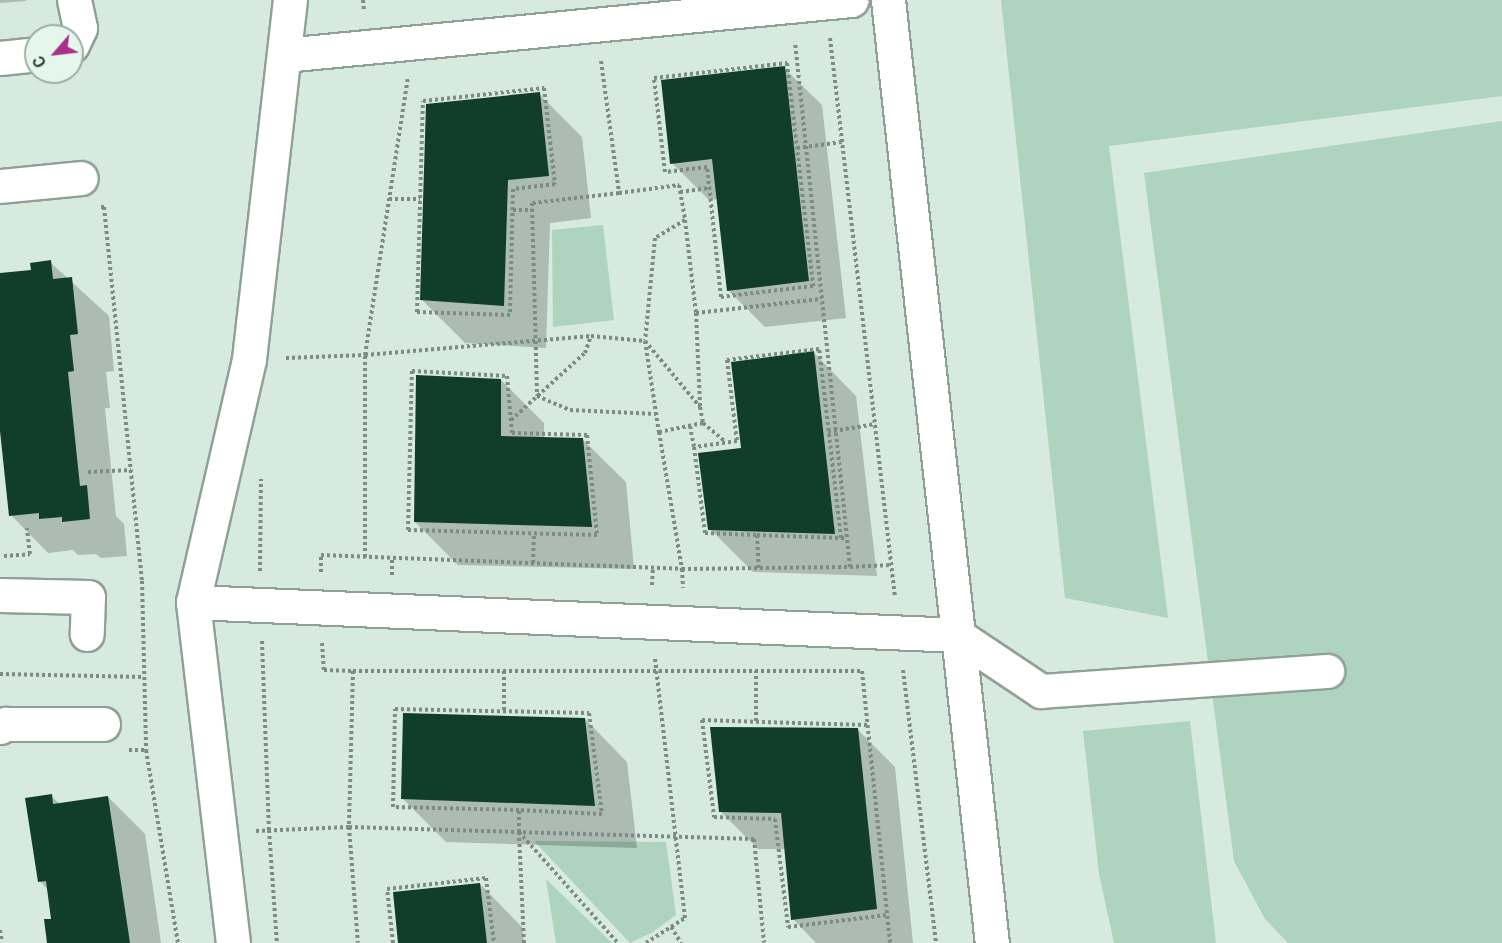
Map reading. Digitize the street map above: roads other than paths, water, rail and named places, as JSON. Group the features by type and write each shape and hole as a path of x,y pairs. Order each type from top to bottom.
{"street":[{"path":"74,0 79,24"},
{"path":"232,943 193,602 249,359 290,0"},
{"path":"888,0 992,943"},
{"path":"284,55 839,1"},
{"path":"0,58 24,55"},
{"path":"0,186 81,178"},
{"path":"0,595 88,597 87,634"},
{"path":"193,602 957,635 1041,691 1327,671"},
{"path":"0,727 6,724 103,724"}]}
